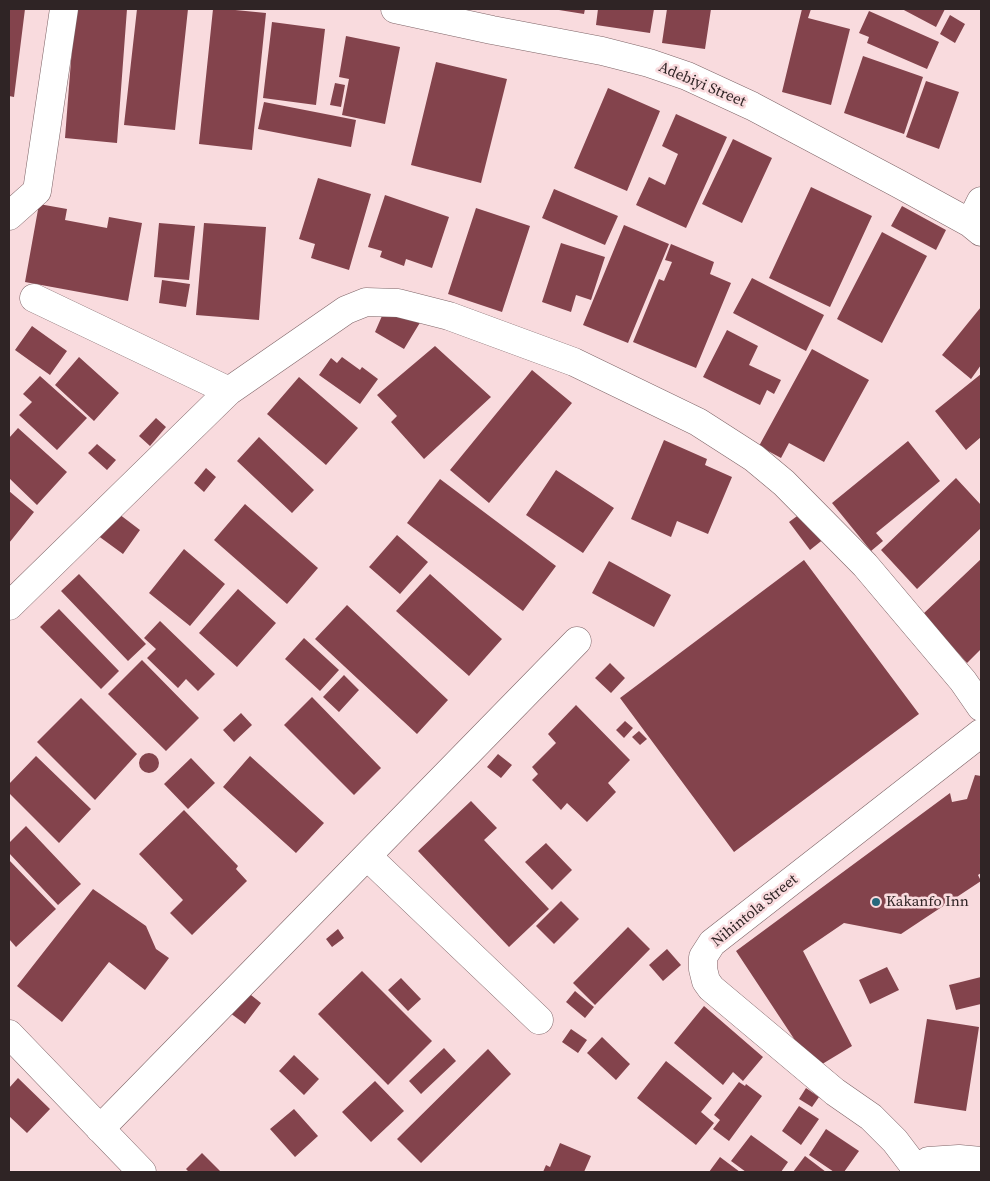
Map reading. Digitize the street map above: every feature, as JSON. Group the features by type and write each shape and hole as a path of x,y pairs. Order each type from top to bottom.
{"street":[{"path":"9,216 37,191 64,9"},
{"name":"Adebiyi Street","path":"395,9 602,51 687,76 752,106 899,184 977,219"},
{"path":"34,298 228,391"},
{"path":"9,606 228,391 346,310 366,302 398,303 449,316 574,362 698,422 754,458 784,484 865,565 963,681 981,708"},
{"path":"100,1129 577,640"},
{"name":"Nihintola Street","path":"917,1171 895,1141 870,1117 835,1092 711,988 706,981 703,957 712,943 981,733"},
{"path":"367,856 539,1020"},
{"path":"9,1034 142,1172"},
{"path":"917,1171 928,1161 959,1159 981,1161"}],"building":[{"path":"9,9 25,9 14,97 9,96"},
{"path":"75,9 127,9 117,143 65,138"},
{"path":"137,9 188,9 175,130 124,125"},
{"path":"213,9 266,13 252,150 199,144"},
{"path":"559,9 585,9 584,14"},
{"path":"598,9 654,9 650,33 596,25"},
{"path":"667,9 711,9 705,49 662,43"},
{"path":"802,9 811,9 808,18 850,29 831,105 782,92"},
{"path":"902,9 945,9 936,27"},
{"path":"869,11 939,42 927,69 867,43 869,37 859,33"},
{"path":"950,15 965,24 955,43 940,34"},
{"path":"272,22 325,29 316,105 263,98"},
{"path":"346,36 400,47 385,124 342,115 349,79 339,77"},
{"path":"863,56 923,77 904,134 844,113"},
{"path":"436,62 507,79 481,183 411,165"},
{"path":"926,81 959,92 939,149 906,137"},
{"path":"335,83 345,85 341,107 330,105"},
{"path":"608,88 660,111 627,191 574,168"},
{"path":"264,102 356,120 351,147 258,129"},
{"path":"676,114 727,137 686,228 636,205 649,177 665,185 678,154 662,146"},
{"path":"733,139 772,158 742,223 702,204"},
{"path":"318,178 371,194 349,270 311,258 315,244 299,239"},
{"path":"811,187 872,216 830,307 769,278"},
{"path":"554,189 618,216 605,245 542,218"},
{"path":"385,195 449,217 432,268 406,259 404,266 380,257 382,251 368,247"},
{"path":"39,204 67,209 65,220 107,228 109,217 142,223 128,301 25,282"},
{"path":"902,206 946,230 936,250 891,226"},
{"path":"476,208 530,226 502,312 448,294"},
{"path":"159,223 195,226 189,280 154,277"},
{"path":"204,223 266,227 259,320 196,315"},
{"path":"624,225 669,244 628,343 583,325"},
{"path":"882,232 927,256 882,343 837,319"},
{"path":"561,243 605,257 591,300 576,295 571,312 542,302"},
{"path":"671,244 714,262 710,274 731,283 696,368 633,342 659,279 664,281 672,262 665,260"},
{"path":"752,278 824,315 806,351 733,313"},
{"path":"162,280 190,284 186,307 159,303"},
{"path":"981,307 981,365 971,379 942,355"},
{"path":"385,309 424,316 404,349 375,332"},
{"path":"32,326 67,351 50,375 15,350"},
{"path":"727,330 758,346 749,365 781,380 774,394 767,390 760,405 703,377"},
{"path":"435,346 491,397 424,459 391,422 397,416 377,395"},
{"path":"812,349 869,380 824,462 789,443 781,458 759,446"},
{"path":"79,357 119,393 94,421 55,385"},
{"path":"342,357 360,370 362,367 378,379 360,404 319,375 331,358 337,363"},
{"path":"532,370 572,403 489,503 450,470"},
{"path":"981,374 981,437 966,450 935,411"},
{"path":"40,376 87,418 57,450 19,415 32,402 23,394"},
{"path":"299,377 358,428 326,465 267,414"},
{"path":"156,418 166,427 150,446 139,436"},
{"path":"18,428 67,472 37,505 9,478 9,438"},
{"path":"259,437 314,490 292,513 237,461"},
{"path":"664,440 707,459 705,465 732,477 708,534 677,521 671,537 631,519"},
{"path":"908,441 940,481 876,533 883,541 871,551 832,503"},
{"path":"97,444 116,460 107,470 88,453"},
{"path":"206,468 216,477 204,492 194,483"},
{"path":"556,470 614,508 583,553 526,515"},
{"path":"956,478 981,505 981,528 917,589 881,550"},
{"path":"440,479 556,566 523,611 407,523"},
{"path":"9,491 34,512 9,543"},
{"path":"245,504 318,568 287,604 214,540"},
{"path":"115,511 140,530 123,554 97,535"},
{"path":"804,511 825,538 810,550 789,522"},
{"path":"397,535 428,562 400,594 369,567"},
{"path":"184,549 225,584 190,626 149,593"},
{"path":"981,559 981,649 967,663 923,614"},
{"path":"804,560 919,714 734,852 620,698"},
{"path":"609,561 671,595 654,627 592,593"},
{"path":"79,574 146,644 128,661 61,591"},
{"path":"430,574 502,639 469,676 396,611"},
{"path":"238,589 276,623 237,667 199,633"},
{"path":"347,605 448,700 417,734 315,639"},
{"path":"59,609 119,671 101,689 40,627"},
{"path":"160,621 215,674 198,691 186,679 178,688 147,658 156,649 144,638"},
{"path":"304,638 339,670 320,691 285,659"},
{"path":"142,660 199,718 166,751 108,694"},
{"path":"610,663 625,678 611,693 595,678"},
{"path":"344,675 359,690 339,712 323,697"},
{"path":"312,697 381,768 354,795 284,725"},
{"path":"81,698 137,754 95,800 37,742"},
{"path":"576,705 630,760 608,783 616,792 587,822 567,803 561,810 532,780 538,774 532,767 556,743 548,734"},
{"path":"241,713 252,725 234,742 223,730"},
{"path":"625,721 633,728 624,738 616,730"},
{"path":"639,731 647,739 640,745 632,737"},
{"path":"145,753 153,753 159,759 159,767 153,773 145,773 139,767 139,759"},
{"path":"498,754 512,765 501,778 487,767"},
{"path":"36,756 91,809 59,843 9,793 9,784"},
{"path":"250,756 324,823 296,853 223,787"},
{"path":"191,758 215,783 188,809 164,784"},
{"name":"Kakanfo Inn","path":"975,775 981,776 981,873 978,875 981,881 901,934 844,923 803,951 852,1046 814,1069 736,951 950,793 952,802 967,799"},
{"path":"471,801 497,828 484,840 549,909 509,947 418,851"},
{"path":"184,810 238,866 236,869 247,881 192,935 170,913 183,900 139,854"},
{"path":"26,826 81,884 58,905 9,853 9,843"},
{"path":"546,843 572,870 552,890 525,862"},
{"path":"9,860 56,909 16,947 9,939"},
{"path":"93,889 146,926 156,949 169,958 145,990 109,962 62,1022 17,986"},
{"path":"561,901 579,919 554,944 536,926"},
{"path":"628,927 650,949 595,1005 573,983"},
{"path":"338,929 344,938 332,947 326,939"},
{"path":"667,949 681,965 663,981 649,965"},
{"path":"887,967 899,990 870,1004 859,980"},
{"path":"362,971 432,1041 388,1085 318,1014"},
{"path":"981,977 981,1004 956,1010 949,985"},
{"path":"401,978 421,999 408,1011 388,990"},
{"path":"246,991 261,1003 245,1024 230,1013"},
{"path":"575,991 594,1007 585,1018 566,1002"},
{"path":"704,1006 763,1057 743,1081 733,1072 723,1085 674,1043"},
{"path":"927,1019 979,1027 966,1111 914,1103"},
{"path":"571,1029 587,1040 578,1053 562,1042"},
{"path":"602,1037 630,1064 616,1080 587,1053"},
{"path":"444,1048 456,1061 421,1094 409,1081"},
{"path":"488,1049 511,1074 421,1163 397,1139"},
{"path":"294,1055 319,1079 304,1095 279,1071"},
{"path":"666,1061 712,1098 701,1112 714,1123 696,1145 637,1098"},
{"path":"18,1078 50,1109 27,1133 9,1116 9,1088"},
{"path":"375,1081 404,1111 371,1142 342,1112"},
{"path":"739,1082 745,1086 746,1084 762,1096 729,1141 713,1129 720,1120 714,1115"},
{"path":"806,1088 819,1097 812,1107 799,1099"},
{"path":"799,1106 819,1119 801,1145 782,1131"},
{"path":"294,1109 318,1136 295,1157 270,1129"},
{"path":"826,1129 859,1151 844,1172 834,1172 809,1155"},
{"path":"751,1135 788,1162 781,1172 746,1172 731,1161"},
{"path":"560,1143 591,1156 584,1172 543,1172 546,1165 550,1167"},
{"path":"202,1153 221,1172 189,1172 186,1169"},
{"path":"805,1156 826,1172 793,1172"},
{"path":"720,1157 740,1172 709,1172"}],"place":[{"name":"Kakanfo Inn","path":"876,902"}]}
